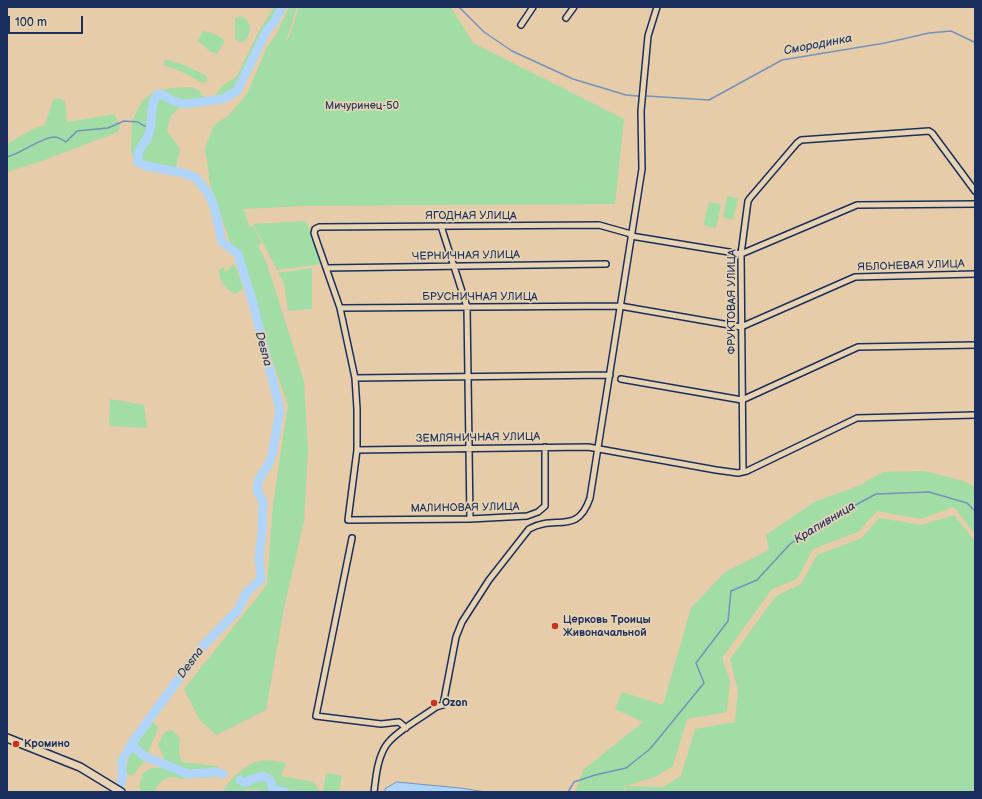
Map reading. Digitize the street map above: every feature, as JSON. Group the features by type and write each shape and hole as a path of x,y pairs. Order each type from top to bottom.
{"street":[{"path":"521,25 533,7"},
{"path":"566,18 574,7"},
{"path":"374,792 377,766 385,747 394,737 406,728 436,707 443,704 456,637 462,622 490,580 529,529 538,524 572,522 579,518 587,508 598,449 642,169 641,111 648,36 657,7"},
{"name":"ФРУКТОВАЯ УЛИЦА","path":"743,472 741,254 749,200 797,142 801,140 929,132 932,133 975,191"},
{"path":"741,254 856,205 975,204"},
{"name":"ЯГОДНАЯ УЛИЦА","path":"326,268 314,233 314,229 319,227 599,225 631,235 741,254"},
{"path":"441,226 466,307 470,519"},
{"name":"ЧЕРНИЧНАЯ УЛИЦА","path":"326,268 606,264"},
{"path":"326,268 340,308 355,378 357,450"},
{"name":"ЯБЛОНЕВАЯ УЛИЦА","path":"741,327 855,277 975,274"},
{"path":"620,306 741,327"},
{"name":"БРУСНИЧНАЯ УЛИЦА","path":"340,308 620,306"},
{"path":"621,379 742,400 858,347 975,345"},
{"path":"355,378 610,375"},
{"path":"598,449 716,470 743,472 859,418 975,415"},
{"name":"ЗЕМЛЯНИЧНАЯ УЛИЦА","path":"357,450 545,447 588,447 598,449"},
{"name":"МАЛИНОВАЯ УЛИЦА","path":"357,450 348,520 470,519 527,516 538,512 545,506 545,447"},
{"path":"352,538 316,716 381,724 399,722 406,728"},
{"path":"7,738 80,767 107,782 121,792"}],"green space":[{"path":"274,7 283,7 266,30 236,90 223,98 214,97 222,86 237,76 258,33"},
{"name":"Мичуринец-50","path":"289,7 297,7 286,41 289,37 299,7 451,7 473,43 624,119 615,204 303,206 244,209 249,227 253,226 262,243 258,245 267,264 304,381 308,450 304,521 284,608 266,710 216,735 199,719 184,689 267,585 273,504 288,405 210,184 205,148 214,125 228,116 247,94 267,47 276,35"},
{"path":"242,16 248,22 250,30 246,41 241,42 235,39 235,18"},
{"path":"203,31 214,34 225,40 217,54 211,52 198,41"},
{"path":"165,59 189,67 207,76 207,81 203,83 178,70 163,65"},
{"path":"191,87 200,91 206,100 185,102 170,117 167,131 180,149 176,168 148,165 134,159 131,152 132,121 142,101 154,92 171,88"},
{"path":"59,98 65,101 67,122 114,114 120,125 118,132 42,161 7,172 7,144 33,129 45,125 53,100"},
{"path":"727,196 738,199 733,220 723,217"},
{"path":"709,202 721,204 716,228 703,225"},
{"path":"306,221 322,264 277,270 253,224"},
{"path":"233,264 238,272 243,288 234,294 223,284 220,278 219,270 223,267 225,271 228,270"},
{"path":"312,268 312,309 288,311 284,283 278,273"},
{"path":"110,399 144,405 147,428 109,426"},
{"path":"924,471 964,481 975,487 975,534 954,507 921,519 877,511 858,532 813,549 797,579 772,589 722,658 730,681 727,712 687,719 673,766 655,777 625,786 623,792 575,792 583,770 643,722 615,709 622,692 663,705 691,608 725,572 769,550 766,535 814,502 858,486 883,472"},
{"path":"954,515 975,541 975,792 625,792 626,786 663,787 681,776 695,729 735,722 738,691 730,659 776,596 801,584 817,555 862,538 879,518 921,525"},
{"path":"149,722 155,723 158,728 145,761 132,776 127,774 130,753"},
{"path":"172,730 180,738 179,753 182,762 216,766 224,771 209,778 191,777 182,779 170,777 161,782 154,792 142,792 139,786 143,773 151,768 160,768 165,760 158,745 165,732"},
{"path":"268,760 286,763 281,776 314,782 320,792 262,792 259,790 245,789 244,792 223,792 228,783 246,767 255,762"},
{"path":"326,773 342,776 339,792 323,791"}],"water":[{"path":"397,782 486,792 385,792 385,789"}],"waterway":[{"name":"Desna","path":"117,792 122,781 122,760 134,740 202,647 238,610 246,593 261,579 259,556 262,534 263,501 257,491 259,479 272,455 280,410 252,300 238,254 222,242 214,206 208,193 196,178 184,173 146,166 138,162 138,153 149,134 153,103 158,94 163,95 173,101 185,104 223,99 237,91 267,30 274,22 282,7"},
{"name":"Смородинка","path":"459,7 484,32 512,51 573,79 626,95 638,96"},
{"name":"Смородинка","path":"647,96 709,100 782,60 885,43 929,33 951,31 974,42 975,44"},
{"path":"7,157 49,138 54,137 66,142 77,131 108,128 124,121 138,122 144,126 150,125"},
{"name":"Крапивница","path":"568,792 574,782 595,775 626,768 650,749 704,683 696,663 728,621 731,591 757,580 790,544 817,526 876,494 929,492 967,503 975,511"},
{"name":"Крапивница","path":"131,744 144,756 188,774 216,772 223,774"},
{"name":"Крапивница","path":"240,780 245,783 263,776 270,780 273,789 285,792"}],"place":[{"name":"Церковь Троицы Живоначальной","path":"555,626"},
{"name":"Ozon","path":"434,703"},
{"name":"Кромино","path":"16,744"}]}
